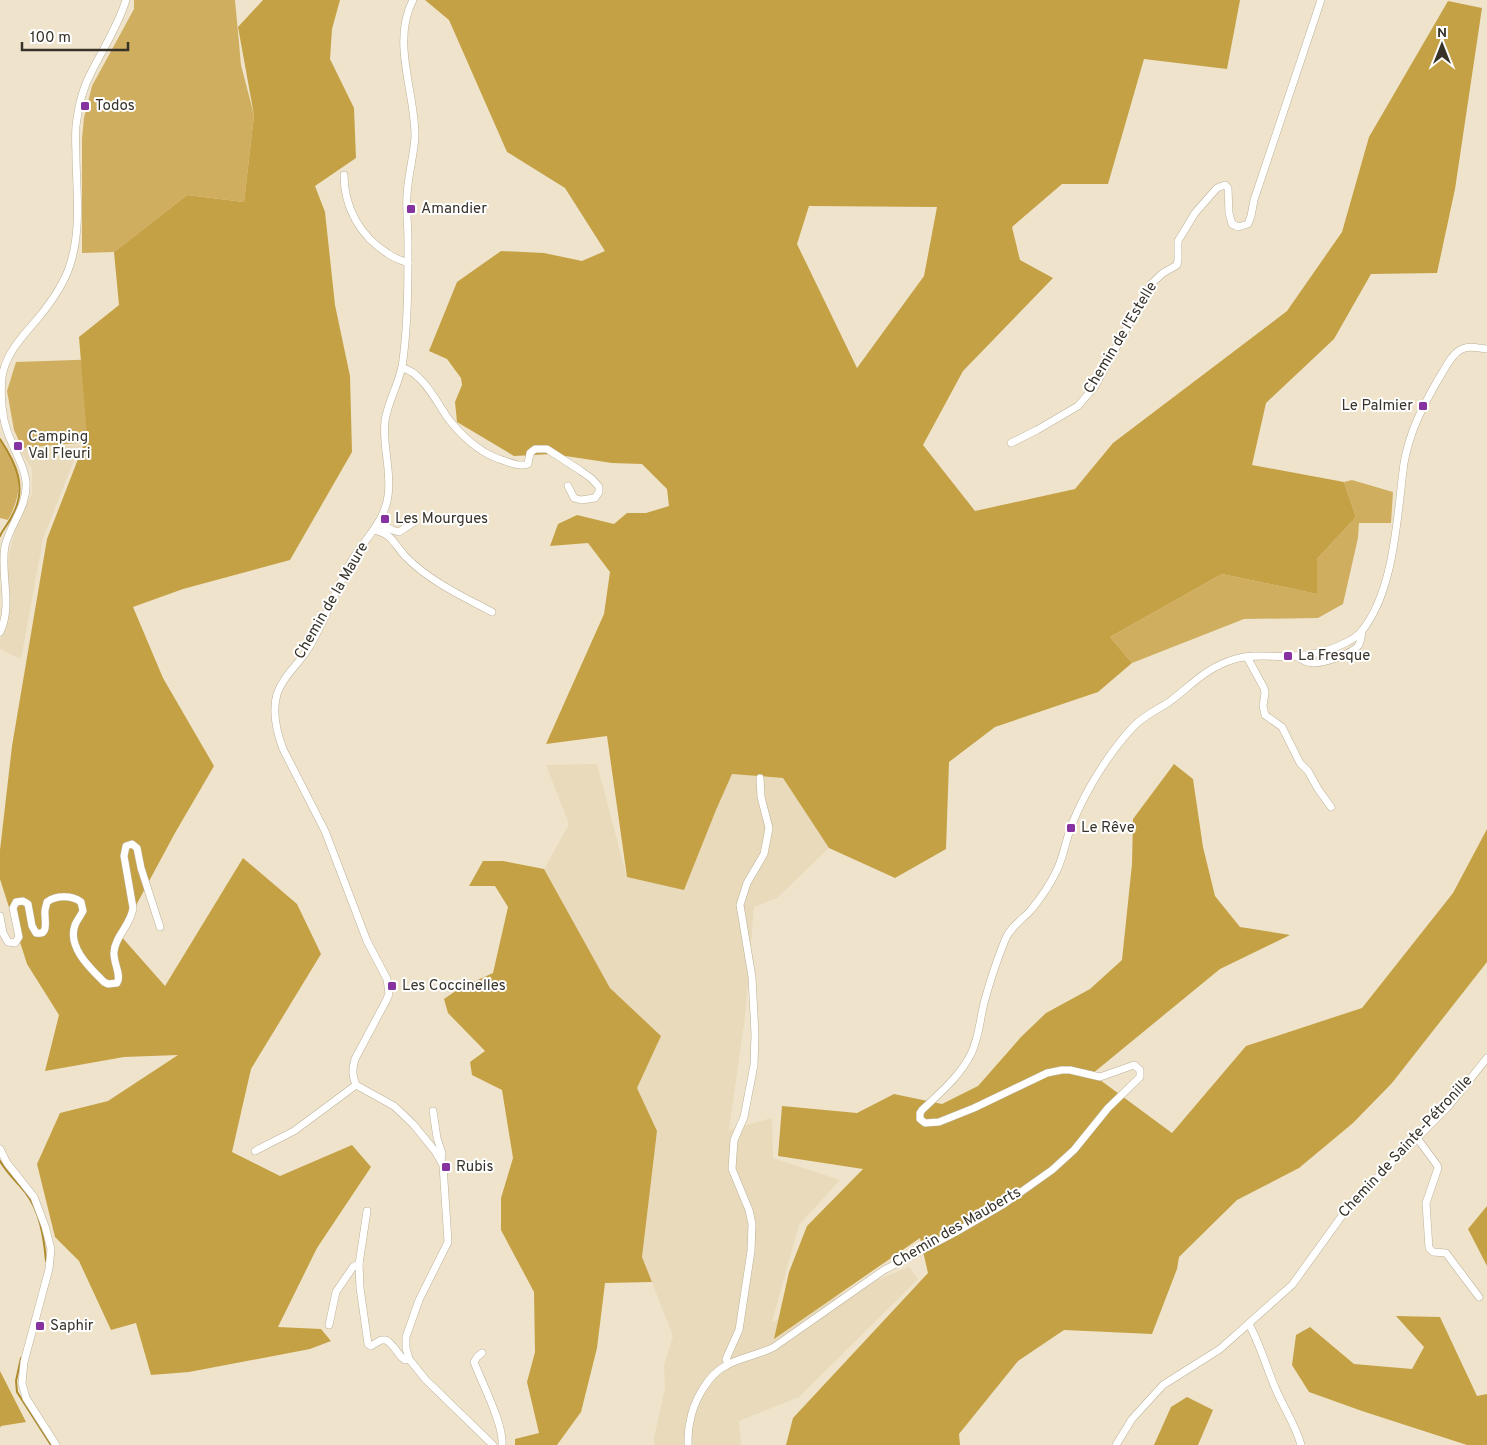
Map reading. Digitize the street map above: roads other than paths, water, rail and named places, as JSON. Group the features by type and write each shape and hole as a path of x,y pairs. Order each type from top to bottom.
{"street":[{"path":"0,632 4,621 3,564 5,547 12,526 24,501 26,482 24,472 5,427 1,406 3,374 14,346 54,297 70,265 78,220 76,127 79,109 91,72 115,31 126,0"},
{"name":"Chemin de la Maure","path":"356,1085 352,1068 355,1059 386,1001 389,986 367,941 325,831 283,749 276,723 276,701 284,679 308,649 353,559 376,527 386,507 388,494 384,432 385,421 402,368 408,263 407,195 415,136 403,31 413,0"},
{"name":"Chemin de l'Estelle","path":"1011,443 1038,430 1078,406 1094,386 1151,284 1176,265 1178,260 1178,241 1195,213 1217,188 1224,185 1228,188 1229,212 1232,224 1238,227 1248,224 1254,200 1321,0"},
{"path":"344,175 346,200 353,218 377,246 388,254 408,263"},
{"name":"Chemin des Mauberts","path":"728,1364 774,1348 884,1270 956,1232 1025,1190 1074,1150 1108,1108 1140,1077 1140,1070 1134,1065 1100,1077 1070,1070 1055,1071 1047,1073 974,1108 938,1122 930,1124 920,1119 922,1110 950,1084 971,1054 992,976 1006,938 1013,926 1031,909 1057,870 1071,828 1082,803 1117,746 1135,725 1170,701 1198,677 1234,660 1255,655 1296,656 1310,654 1338,646 1358,636 1362,631 1372,616 1387,577 1404,463 1418,415 1443,372 1458,351 1470,347 1487,349"},
{"path":"402,368 410,370 419,378 451,423 480,450 492,457 522,466 528,464 530,453 535,449 547,449 592,479 599,487 599,492 595,498 581,500 574,498 568,486"},
{"path":"376,527 399,532 414,522"},
{"path":"376,527 391,536 405,555 431,577 450,590 492,612"},
{"path":"1296,656 1304,661 1315,663 1350,653 1360,644 1362,631"},
{"path":"1246,657 1264,688 1263,706 1265,715 1282,726 1300,763 1308,771 1331,807"},
{"path":"688,1445 690,1421 694,1409 713,1376 728,1364 726,1360 739,1330 751,1250 751,1217 732,1169 734,1140 744,1118 754,1065 755,1034 752,977 740,905 746,883 764,854 769,828 761,797 760,778"},
{"path":"0,916 5,939 8,942 16,943 20,937 14,908 16,902 22,901 28,904 32,926 36,933 40,934 46,928 45,910 47,902 57,897 78,899 81,902 83,911 75,925 74,937 82,958 104,982 117,984 119,976 115,965 114,951 116,943 132,915 133,908 124,856 126,846 132,844 137,848 141,868 160,927"},
{"name":"Chemin de Sainte-Pétronille","path":"1116,1445 1132,1419 1163,1384 1210,1356 1292,1285 1349,1206 1447,1108 1487,1058"},
{"path":"255,1152 294,1130 356,1085 394,1106 413,1124 435,1151 444,1170 448,1242 418,1300 406,1337 406,1348 409,1359 426,1380 493,1445"},
{"path":"434,1111 437,1138 442,1153 441,1162"},
{"path":"1417,1138 1438,1168 1426,1203 1429,1248 1433,1252 1446,1253 1479,1297"},
{"path":"0,1149 7,1163 34,1197 49,1237 51,1249 50,1269 22,1372 22,1383 26,1398 56,1445"},
{"path":"366,1211 359,1264 360,1288 368,1344 371,1346 381,1340 392,1342 401,1358 409,1359"},
{"path":"329,1325 336,1292 354,1267 359,1264"},
{"path":"1249,1324 1259,1343 1270,1378 1298,1432 1301,1445"},
{"path":"482,1354 474,1362 499,1425 503,1437 502,1445"}],"waterway":[{"path":"0,439 11,457 18,476 19,486 17,506 0,536"},
{"path":"0,1161 30,1199 38,1216 46,1261"},
{"path":"21,1358 16,1381 17,1392 51,1445"}],"place":[{"name":"Todos","path":"85,106"},
{"name":"Amandier","path":"411,209"},
{"name":"Le Palmier","path":"1423,406"},
{"name":"Camping Val Fleuri","path":"18,446"},
{"name":"Les Mourgues","path":"385,519"},
{"name":"La Fresque","path":"1288,656"},
{"name":"Le Rêve","path":"1071,828"},
{"name":"Les Coccinelles","path":"392,986"},
{"name":"Rubis","path":"446,1167"},
{"name":"Saphir","path":"40,1326"}]}
